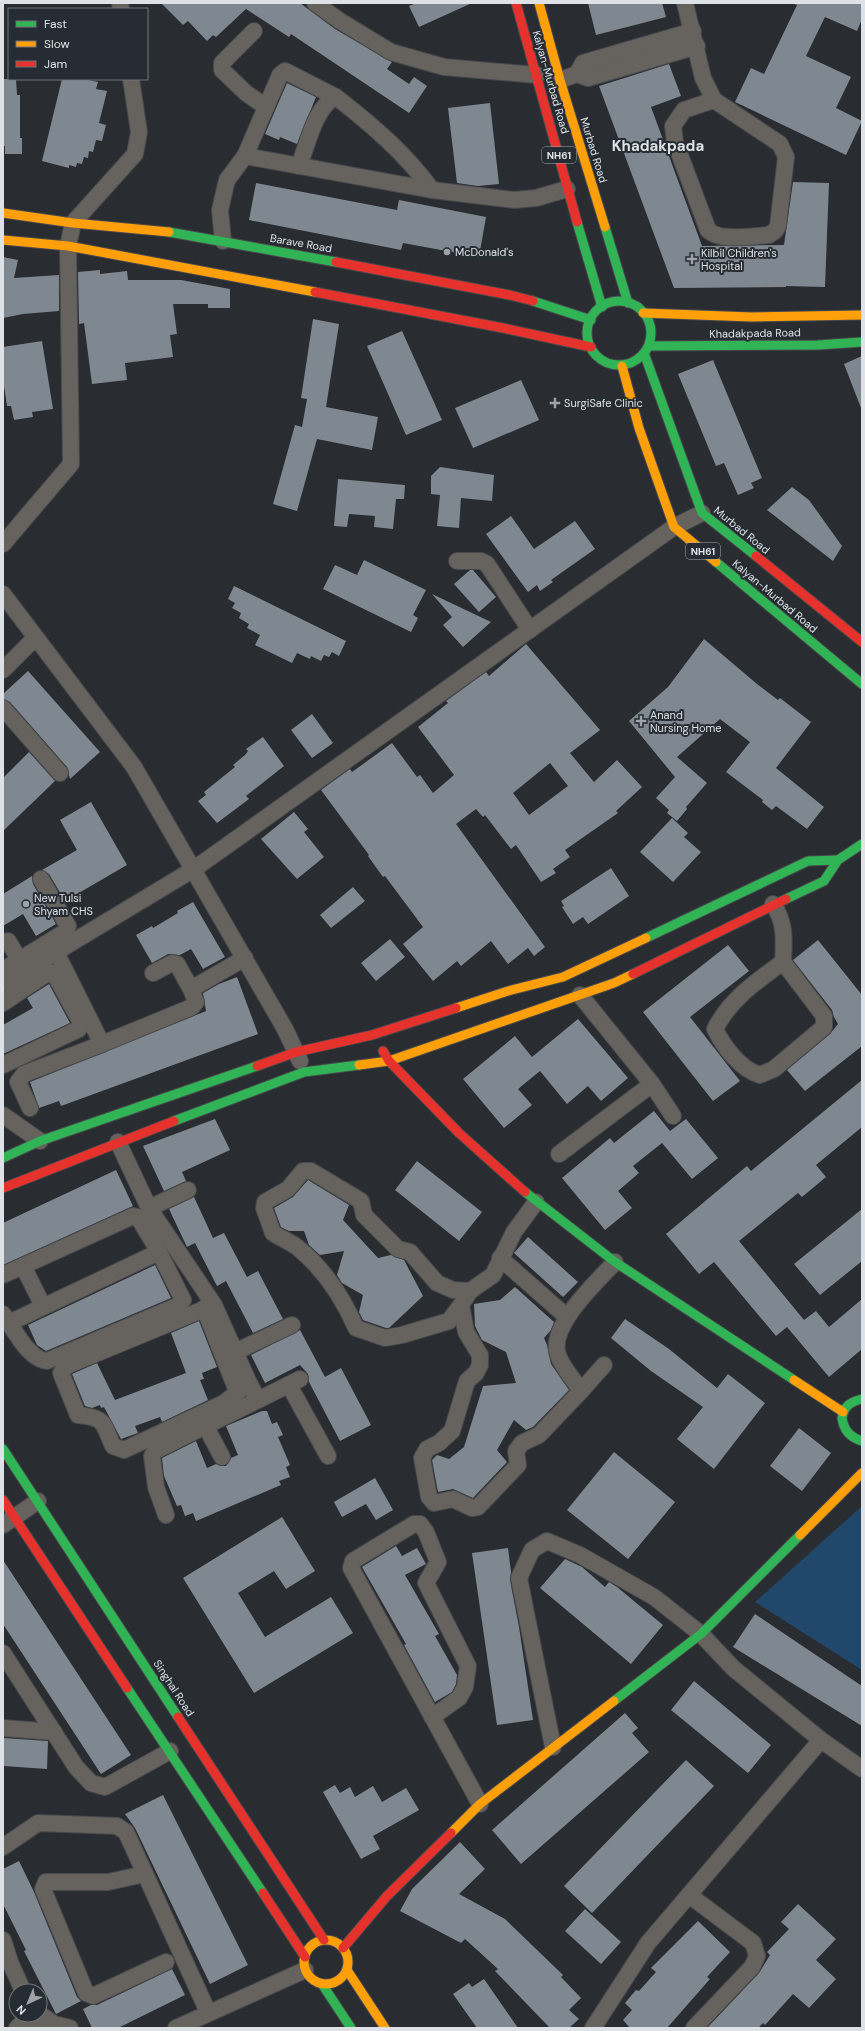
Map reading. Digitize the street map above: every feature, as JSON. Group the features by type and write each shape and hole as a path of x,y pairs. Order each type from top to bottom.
{"main road":[{"name":"Kalyan-Murbad Road","path":"516,3 555,139 567,189 602,307"},
{"name":"Murbad Road","path":"538,3 628,303"},
{"name":"Barave Road","path":"3,213 73,223 177,233 223,241 510,295 548,305 591,320"},
{"path":"3,240 68,246 503,328 591,347"},
{"path":"615,302 628,303 643,313 651,328 646,350 638,359 622,366 603,360 591,347 588,334 591,320 602,307 615,302"},
{"path":"643,313 697,317 815,321 835,320 862,315"},
{"name":"Khadakpada Road","path":"646,350 837,340 862,342"},
{"name":"Murbad Road","path":"646,350 702,512 862,642"},
{"path":"622,366 639,428 674,527"},
{"name":"Kalyan-Murbad Road","path":"674,527 862,684"},
{"path":"3,1188 118,1142 304,1072 389,1061 614,983 773,904 824,881 838,860 862,844"},
{"path":"3,1158 40,1141 296,1052 372,1035 508,991 563,977 808,861 838,860"},
{"path":"372,1035 389,1061 459,1133 536,1202 615,1262 843,1412"},
{"path":"862,1398 852,1401 843,1412 842,1425 850,1436 862,1441"},
{"name":"Singhal Road","path":"3,1449 324,1940"},
{"path":"343,1948 387,1896 480,1804 701,1634 862,1473"},
{"path":"3,1500 8,1520 170,1751 305,1964 309,1977 322,1984 352,2028"},
{"path":"305,1964 312,1946 324,1940 331,1941 343,1948 347,1955 347,1970 385,2028"},
{"path":"322,1984 337,1982 347,1970"}],"street":[{"path":"315,3 340,21 391,52 444,67 537,75"},
{"path":"686,3 703,78 714,100 780,144 786,157 778,226 775,231 769,235 721,237 713,235 708,230 675,142 673,126 684,110 714,100"},
{"path":"254,31 222,63 222,70 246,93 266,107"},
{"path":"560,80 577,74 583,63 695,38"},
{"path":"223,241 220,210 227,180 245,156 280,75 286,71 336,97 374,127 416,168 432,190"},
{"path":"3,544 71,464 68,246 73,223 135,154 139,132 131,80"},
{"path":"299,166 319,112 328,101 336,97"},
{"path":"245,156 432,190 514,200 536,198 567,189"},
{"path":"3,970 23,965 56,952 194,869 674,527 702,512"},
{"path":"457,561 481,561 487,564 530,630"},
{"path":"3,594 134,767 286,1029 304,1072"},
{"path":"3,670 35,638"},
{"path":"3,708 60,773"},
{"path":"3,984 23,965 65,932 68,926 41,879"},
{"path":"773,904 781,916 784,940 782,962 824,1016 824,1027 774,1069 760,1076 749,1072 720,1040 715,1029 723,1014 746,989 782,962"},
{"path":"8,941 23,965"},
{"path":"56,952 102,1044"},
{"path":"191,989 245,958"},
{"path":"30,1108 18,1082 24,1074 192,1007 196,1002 191,989 177,964 172,963 153,973"},
{"path":"3,1003 49,972 55,975 80,1023 79,1029 3,1065"},
{"path":"580,996 652,1084 673,1116"},
{"path":"558,1154 652,1084"},
{"path":"3,1116 40,1141"},
{"path":"118,1142 149,1208 159,1252 183,1300 179,1305 47,1361 41,1360 29,1350 6,1318 43,1306 159,1252"},
{"path":"470,1292 453,1290 437,1283 410,1252 398,1249 364,1215 361,1201 311,1171 303,1171 288,1189 265,1202 264,1208 273,1233 297,1247 318,1270 347,1308 356,1328 385,1338 402,1335 449,1321 470,1292 492,1275 514,1232 536,1202"},
{"path":"149,1208 188,1190"},
{"path":"3,1275 133,1216 138,1217 154,1228 209,1306 235,1352 243,1387"},
{"path":"500,1258 567,1317"},
{"path":"581,1391 558,1356 555,1342 559,1330 567,1317 615,1262"},
{"path":"23,1266 43,1306"},
{"path":"461,1305 466,1332 480,1355 480,1365 476,1373 467,1380 465,1394 452,1431 439,1443 427,1449 422,1458 429,1497 434,1503 453,1499 472,1508 478,1507 518,1465 516,1451 522,1443 539,1435 604,1366"},
{"path":"209,1306 66,1366 61,1373 78,1415 95,1416 102,1422 113,1446 124,1450 224,1403 243,1387"},
{"path":"209,1306 243,1387 258,1400"},
{"path":"235,1352 292,1325"},
{"path":"166,1515 156,1486 152,1456 155,1452 294,1382 328,1456"},
{"path":"206,1427 222,1457"},
{"path":"8,1520 38,1501"},
{"path":"432,1717 458,1698 465,1687 468,1666 426,1583 438,1562 426,1532 420,1524 414,1524 353,1561 351,1568 432,1717 480,1804"},
{"path":"553,1748 519,1578 532,1550 547,1541 580,1555 654,1597 701,1634 732,1668 821,1740 862,1769"},
{"path":"3,1653 76,1767 91,1783 105,1787 170,1751"},
{"path":"3,1728 54,1732"},
{"path":"593,2028 648,1943 821,1740"},
{"path":"3,1847 38,1823 117,1826 126,1832 208,2012"},
{"path":"145,1874 108,1882 46,1882 43,1889 86,1993 93,1996 166,1962"},
{"path":"689,1895 753,1943 757,1956 752,1967 694,2028"},
{"path":"3,1940 10,1962 19,1983"},
{"path":"176,2028 305,1964"},
{"path":"48,2020 54,2024 70,2028"},
{"path":"17,2028 23,2022 38,2028"}],"shaded area":[{"path":"862,1506 862,1670 755,1602"}],"building":[{"path":"161,3 300,3 335,29 392,62 387,69 409,84 414,77 427,86 409,113 291,34 289,37 246,9 216,37 213,35 207,41 188,21 183,25"},
{"path":"416,3 472,3 419,27 409,6"},
{"path":"588,3 662,3 666,17 596,35"},
{"path":"792,3 862,3 862,19 857,31 825,17 806,56 851,77 836,108 862,121 846,155 735,102 751,68 764,74 797,5"},
{"path":"669,64 681,96 651,107 702,246 784,245 793,182 829,183 825,287 786,286 674,288 599,86"},
{"path":"3,79 16,80 17,95 20,95 20,138 22,138 22,154 5,154 5,146 3,146"},
{"path":"62,80 89,80 98,82 96,89 107,91 99,123 106,125 102,141 96,140 93,152 89,151 88,158 84,157 82,164 77,163 76,167 69,165 69,168 42,161"},
{"path":"287,83 316,97 297,144 280,137 279,140 265,134"},
{"path":"490,103 499,184 478,186 457,183 448,108"},
{"path":"256,183 397,210 399,200 486,217 479,257 403,243 401,250 249,220"},
{"path":"3,257 18,260 14,278 59,275 59,311 23,314 3,318"},
{"path":"100,270 100,274 127,271 128,280 181,280 230,289 230,308 208,308 208,304 173,304 177,334 170,335 173,357 125,363 127,380 92,384 84,323 79,324 78,272"},
{"path":"313,319 339,324 326,407 378,417 372,450 317,439 297,511 273,504 295,425 302,427 307,399 301,398"},
{"path":"402,331 442,420 406,435 367,346"},
{"path":"42,341 53,409 32,412 33,417 14,420 11,406 7,406 3,379 3,347"},
{"path":"862,356 862,408 861,408 844,364"},
{"path":"713,360 762,478 751,483 754,488 738,495 724,463 716,466 678,374"},
{"path":"521,380 539,420 473,448 455,408"},
{"path":"440,467 494,475 492,501 461,498 459,528 437,526 440,495 431,494 431,476"},
{"path":"338,479 405,485 404,499 396,499 393,529 374,527 375,516 349,514 347,527 334,526"},
{"path":"792,487 809,500 842,546 833,561 767,510"},
{"path":"511,516 534,549 575,521 595,549 551,580 553,582 540,591 537,585 528,592 486,534"},
{"path":"364,560 426,590 413,615 418,618 411,632 323,589 335,565 357,575"},
{"path":"470,570 473,570 496,597 479,612 454,584"},
{"path":"234,586 346,641 339,656 332,652 329,657 324,655 321,661 311,656 310,659 297,653 292,663 255,645 260,635 247,628 249,624 239,618 241,613 232,608 235,603 228,599"},
{"path":"432,594 491,622 463,647 443,625 452,617"},
{"path":"704,639 757,684 778,700 780,698 811,722 776,768 824,807 807,829 776,806 772,810 762,802 763,800 726,772 750,742 720,719 677,757 707,783 686,807 687,809 677,821 667,813 669,810 656,798 675,777 629,721 668,687"},
{"path":"526,644 600,730 570,753 594,782 617,760 642,787 616,811 618,813 565,850 570,857 553,869 556,873 541,882 516,845 511,849 485,815 483,817 476,809 456,824 545,947 534,956 528,948 508,964 491,941 461,966 457,961 433,981 403,944 423,927 385,876 383,877 368,856 369,855 321,790 350,769 352,772 392,743 417,777 420,775 433,793 454,775 418,727 448,703 446,701 486,672 489,676","holes":["550,763 568,786 529,815 513,793"]},
{"path":"28,671 100,752 70,779 67,767 10,702 3,699 3,694"},
{"path":"312,714 333,743 312,758 291,730"},
{"path":"263,737 284,766 246,796 249,799 217,823 198,801 206,795 204,792 235,767 233,765 248,751 246,749"},
{"path":"29,752 55,781 3,831 3,778"},
{"path":"91,802 127,865 65,901 49,874 42,870 77,850 60,820"},
{"path":"294,812 308,829 304,832 324,857 297,879 261,839"},
{"path":"672,818 688,833 684,837 701,852 673,882 640,852"},
{"path":"611,868 629,896 588,924 583,917 573,924 562,907 564,906 561,901"},
{"name":"New Tulsi Shyam CHS","path":"32,876 33,884 56,924 36,936 23,914 3,926 3,894"},
{"path":"353,887 365,901 331,928 320,915"},
{"path":"193,902 225,957 203,969 191,949 180,955 168,954 152,963 136,935 152,926 153,928"},
{"path":"390,939 405,957 376,981 361,963"},
{"path":"818,940 862,995 862,1046 805,1091 787,1070 830,1034 838,1024 832,1010 793,960"},
{"path":"728,945 749,971 690,1017 740,1081 713,1101 643,1012"},
{"path":"237,977 258,1034 61,1106 59,1101 39,1108 30,1082 206,1011 203,993 219,984"},
{"path":"49,984 70,1023 3,1054 3,1025 33,1008 27,998"},
{"path":"578,1019 628,1078 601,1101 588,1086 567,1104 540,1071 518,1089 532,1105 504,1128 463,1079 515,1036 532,1057"},
{"path":"862,1080 862,1127 816,1165 826,1177 802,1197 798,1193 739,1241 804,1320 816,1311 829,1327 862,1299 862,1349 829,1377 787,1327 776,1336 714,1262 699,1274 666,1234 747,1166 751,1171"},
{"path":"654,1111 670,1131 686,1119 718,1158 692,1179 662,1143 633,1166 639,1173 618,1191 632,1208 605,1230 562,1178 610,1138 614,1143"},
{"path":"215,1119 230,1150 182,1172 186,1181 164,1191 143,1146"},
{"path":"417,1161 482,1212 459,1241 395,1190"},
{"path":"116,1170 133,1206 3,1265 3,1223"},
{"path":"308,1180 349,1205 343,1220 378,1258 391,1255 404,1260 423,1296 389,1328 363,1320 359,1312 363,1295 342,1283 337,1275 344,1251 320,1255 309,1245 304,1231 289,1231 281,1227 274,1208 293,1197"},
{"path":"194,1197 213,1238 224,1233 247,1277 258,1271 283,1319 253,1333 226,1281 217,1286 195,1243 187,1247 169,1209"},
{"path":"862,1209 862,1261 820,1295 794,1264"},
{"path":"528,1237 578,1282 563,1297 514,1253"},
{"path":"155,1265 171,1298 46,1351 37,1345 28,1325"},
{"path":"515,1287 554,1322 551,1330 544,1338 551,1364 569,1390 533,1427 526,1430 514,1420 497,1450 507,1462 473,1498 453,1489 438,1492 432,1460 437,1455 449,1459 464,1447 483,1386 516,1383 506,1352 482,1340 475,1326 474,1304 500,1300"},
{"path":"625,1319 669,1349 717,1388 728,1374 765,1403 714,1469 677,1439 703,1407 651,1371 611,1338"},
{"path":"199,1321 217,1367 202,1373 204,1379 200,1380 208,1400 162,1422 160,1417 135,1426 138,1433 121,1439 104,1407 101,1408 100,1405 92,1408 85,1406 72,1374 97,1363 115,1400 186,1373 171,1333"},
{"path":"300,1330 325,1377 341,1368 371,1425 340,1441 309,1382 308,1374 300,1365 265,1383 251,1355"},
{"path":"262,1411 267,1411 272,1424 277,1422 283,1435 278,1437 290,1465 286,1467 290,1477 279,1481 281,1485 196,1521 193,1513 185,1516 181,1505 177,1506 164,1476 162,1458 196,1441 207,1468 216,1464 226,1466 231,1458 238,1455 226,1426"},
{"path":"799,1428 831,1453 802,1491 770,1466"},
{"path":"614,1452 675,1502 628,1559 567,1510"},
{"path":"375,1478 393,1510 376,1520 366,1504 342,1517 334,1502"},
{"path":"282,1517 315,1571 286,1589 274,1571 238,1593 265,1637 331,1597 353,1633 254,1693 183,1578"},
{"path":"396,1546 402,1556 417,1548 426,1564 405,1575 439,1634 435,1636 457,1675 456,1684 452,1692 435,1702 404,1645 406,1644 362,1567"},
{"path":"508,1548 511,1572 510,1580 519,1627 533,1720 497,1725 472,1553"},
{"path":"565,1559 582,1567 605,1587 609,1582 617,1587 663,1625 631,1664 540,1588"},
{"path":"3,1560 131,1755 101,1774 3,1624"},
{"path":"755,1614 862,1686 862,1726 733,1647"},
{"path":"694,1681 771,1745 748,1773 671,1710"},
{"path":"625,1713 638,1728 632,1733 649,1752 521,1864 492,1830"},
{"path":"3,1738 48,1741 47,1769 3,1766"},
{"path":"686,1760 714,1786 592,1913 564,1886"},
{"path":"335,1785 340,1793 350,1787 355,1797 373,1786 382,1802 406,1788 419,1810 373,1836 380,1849 361,1859 323,1792"},
{"path":"163,1795 248,1965 210,1984 135,1828 125,1814"},
{"path":"460,1842 485,1869 459,1894 505,1919 563,1975 561,1977 581,1998 569,2010 579,2019 569,2028 550,2028 495,1971 498,1969 465,1939 461,1943 400,1911 412,1889"},
{"path":"19,1861 34,1892 77,1997 81,2001 56,2014 48,1998 48,1983 40,1983 3,1904 3,1869"},
{"path":"798,1904 836,1939 816,1960 836,1979 809,2008 793,1994 765,2025 763,2023 758,2028 707,2028 759,1973 770,1955 767,1952 789,1929 781,1922"},
{"path":"585,1909 621,1942 601,1964 565,1931"},
{"path":"698,1921 730,1952 707,1977 710,1979 667,2028 630,2028 623,2020 632,2010 625,2003 636,1990 639,1991 656,1972 651,1968"},
{"path":"172,1969 185,1995 118,2028 92,2028 83,2009 91,2005 97,2005"},
{"path":"484,1979 518,2028 477,2028 453,1994 469,1983 472,1987"}],"traffic: fast":[{"path":"577,222 602,307"},
{"path":"605,227 628,303"},
{"path":"169,232 336,262"},
{"path":"533,301 591,320"},
{"path":"619,301 637,307 645,315 651,333 645,351 637,359 619,365 601,359 593,351 587,333 593,315 601,307 619,301"},
{"path":"649,346 818,345 862,342"},
{"path":"644,353 702,513 756,556"},
{"path":"716,562 862,684"},
{"path":"786,899 824,881 838,860 862,844"},
{"path":"646,938 808,861 838,860"},
{"path":"174,1121 304,1072 359,1065"},
{"path":"3,1158 40,1141 257,1066"},
{"path":"525,1192 615,1262 794,1380"},
{"path":"862,1399 848,1405 844,1410 842,1418 844,1427 848,1433 854,1438 862,1441"},
{"path":"3,1449 178,1717"},
{"path":"614,1701 701,1634 800,1535"},
{"path":"127,1688 263,1893"},
{"path":"322,1984 351,2028"}],"traffic: slow":[{"path":"539,3 560,80 605,227"},
{"path":"3,213 73,223 169,232"},
{"path":"3,240 68,246 315,292"},
{"path":"643,313 752,317 862,315"},
{"path":"622,366 639,428 674,527 716,562"},
{"path":"456,1008 508,991 563,977 646,938"},
{"path":"359,1065 389,1061 614,983 633,974"},
{"path":"794,1380 843,1412"},
{"path":"800,1535 862,1473"},
{"path":"451,1833 480,1804 614,1701"},
{"path":"322,1940 330,1940 342,1946 348,1958 348,1962 348,1966 342,1978 330,1984 322,1984 310,1978 304,1966 304,1958 310,1946 322,1940"},
{"path":"347,1970 385,2028"}],"traffic: jam":[{"path":"516,3 577,222"},
{"path":"336,262 510,295 533,301"},
{"path":"315,292 503,328 591,347"},
{"path":"756,556 862,642"},
{"path":"633,974 786,899"},
{"path":"257,1066 296,1052 372,1035 456,1008"},
{"path":"383,1051 389,1061 459,1133 525,1192"},
{"path":"3,1188 174,1121"},
{"path":"3,1500 127,1688"},
{"path":"178,1717 324,1940"},
{"path":"343,1948 387,1896 451,1833"},
{"path":"263,1893 305,1957"}],"place":[{"name":"McDonald's","path":"447,252"},
{"name":"Kilbil Children's Hospital","path":"692,259"},
{"name":"SurgiSafe Clinic","path":"555,403"},
{"name":"Anand Nursing Home","path":"641,721"},
{"name":"New Tulsi Shyam CHS","path":"26,904"}],"district":[{"name":"Khadakpada","path":"658,146"}]}
